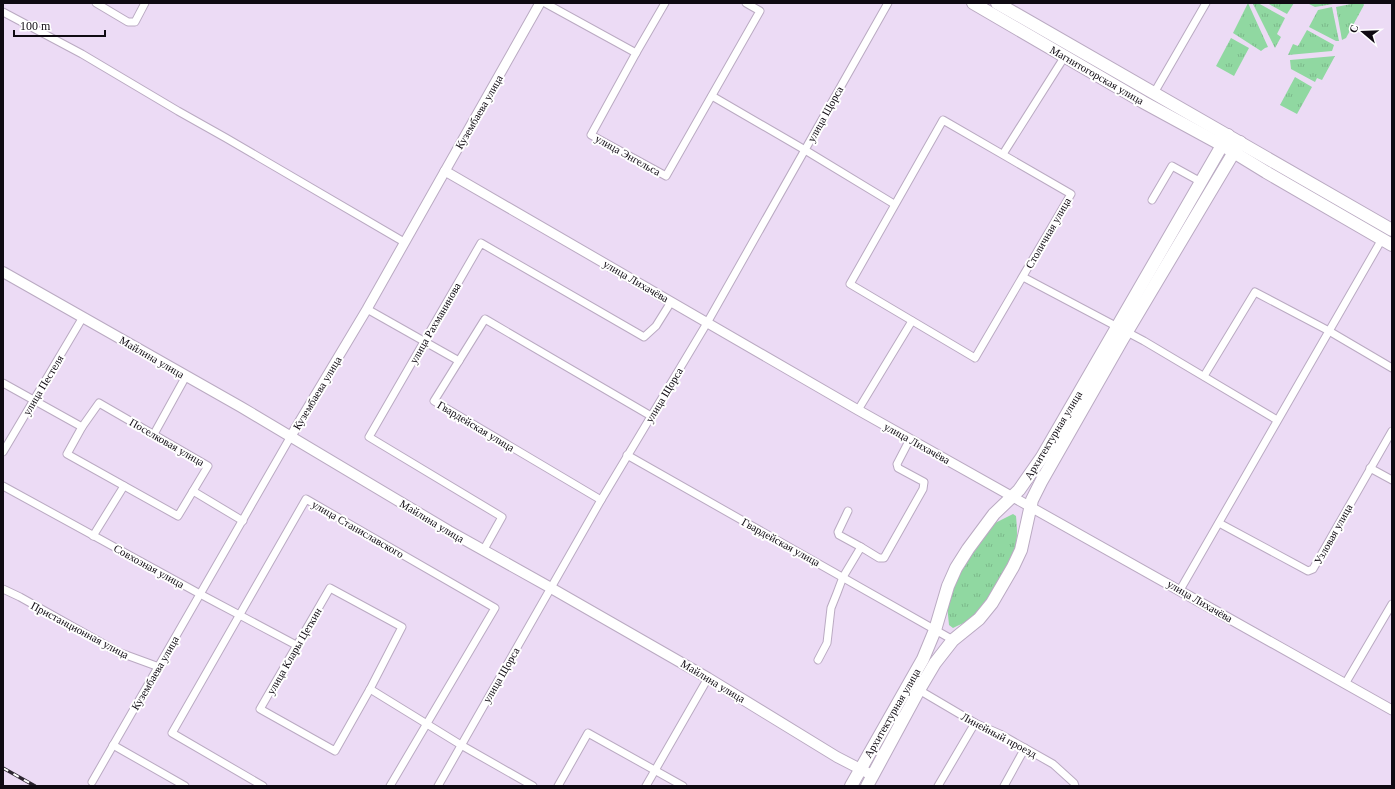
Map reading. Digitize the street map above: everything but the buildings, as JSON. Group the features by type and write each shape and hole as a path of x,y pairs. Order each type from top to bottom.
{"main road":[{"name":"Магнитогорская улица","path":"973,3 1143,102 1225,140"},
{"name":"Магнитогорская улица","path":"997,3 1154,93 1237,147 1392,230"},
{"name":"Архитектурная улица","path":"870,781 919,690 935,664 952,640 979,620 992,604 1021,550 1030,507 1041,482 1201,182 1225,140"},
{"name":"Магнитогорская улица","path":"1237,147 1278,179 1387,242"},
{"name":"Архитектурная улица","path":"851,786 923,659 935,630 948,586 956,568 994,514 1019,490 1042,456 1237,147"},
{"name":"Майлина улица","path":"3,272 291,436 483,551 551,588 708,678 837,757 860,769 870,781"}],"street":[{"path":"96,3 132,23 136,22 145,3"},
{"name":"Кузембаева улица","path":"92,782 291,436 367,309 540,3"},
{"path":"546,3 636,53"},
{"name":"улица Энгельса","path":"665,3 592,135 666,176 760,11 746,3"},
{"name":"улица Щорса","path":"438,786 627,455 707,323 888,3"},
{"path":"1154,93 1206,3"},
{"path":"3,8 12,16"},
{"path":"3,12 82,54 404,242"},
{"path":"1004,154 1065,56"},
{"path":"712,96 894,204"},
{"name":"Столичная улица","path":"943,120 1071,194 975,358 850,284 894,204 943,120"},
{"path":"1152,200 1172,166 1201,182"},
{"name":"улица Лихачёва","path":"445,171 858,410 1392,710"},
{"path":"1180,590 1329,331 1387,242"},
{"name":"улица Рахманинова","path":"483,551 502,517 369,437 481,243 644,338 656,326 671,302"},
{"name":"Столичная улица","path":"1022,277 1122,329"},
{"path":"1204,376 1255,292 1329,331 1392,368"},
{"path":"367,309 459,361"},
{"name":"улица Пестеля","path":"3,452 83,317"},
{"name":"Гвардейская улица","path":"601,500 434,401 485,319 651,416"},
{"path":"858,410 912,321"},
{"path":"1122,329 1277,420"},
{"path":"154,434 186,376"},
{"path":"3,383 82,427"},
{"name":"Поселковая улица","path":"99,403 208,466 178,516 67,454 82,427 99,403"},
{"name":"Узловая улица","path":"1219,523 1310,571 1313,569 1392,431"},
{"path":"848,511 838,532 839,535 879,558 884,558 923,489 924,482 898,468 897,464 910,438"},
{"name":"Гвардейская улица","path":"627,455 952,640"},
{"path":"1370,468 1392,480"},
{"name":"Совхозная улица","path":"3,486 296,645"},
{"path":"93,536 124,486"},
{"path":"193,491 243,521"},
{"name":"улица Станиславского","path":"264,786 172,733 306,499 495,608 390,786"},
{"path":"818,660 827,643 831,608 843,577 861,547"},
{"name":"улица Клары Цеткин","path":"330,588 402,627 370,689 335,751 260,709 296,645 330,588"},
{"name":"Пристанционная улица","path":"3,589 118,652 158,667"},
{"path":"1345,684 1392,604"},
{"path":"646,786 708,678"},
{"path":"370,689 461,746 533,786"},
{"name":"Линейный проезд","path":"919,690 975,723 1000,734 1053,764 1074,782 1075,786"},
{"path":"938,786 975,723"},
{"path":"558,786 588,733 683,786"},
{"path":"114,745 185,786"},
{"path":"1004,786 1026,748"}],"green space":[{"path":"1248,3 1268,47 1261,51 1233,33"},
{"path":"1258,3 1285,18 1277,34 1281,37 1275,48 1253,4"},
{"path":"1267,3 1294,3 1287,14"},
{"path":"1363,3 1364,5 1346,38 1342,40 1336,7"},
{"path":"1309,4 1333,4 1315,7"},
{"path":"1332,7 1339,41 1336,41 1309,27 1318,10"},
{"path":"1307,30 1334,45 1332,51 1288,55 1293,44 1298,46"},
{"path":"1231,38 1249,48 1234,76 1216,66"},
{"path":"1335,56 1322,80 1317,78 1315,82 1291,69 1290,60"},
{"path":"1295,77 1312,87 1297,114 1280,105"},
{"path":"1013,514 1016,516 1017,542 1008,566 975,615 970,620 953,628 949,625 947,605 954,582 968,557 991,525"}],"railway":[{"path":"3,768 35,786"}]}
